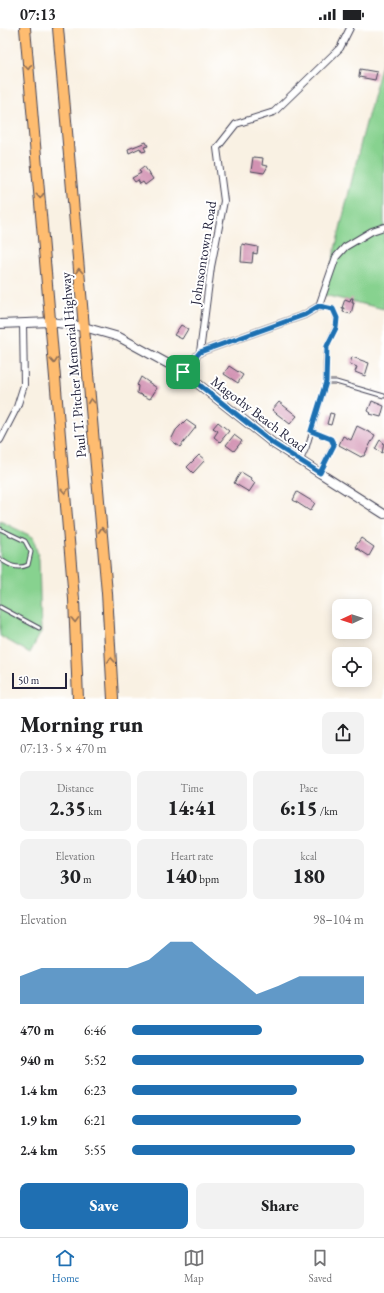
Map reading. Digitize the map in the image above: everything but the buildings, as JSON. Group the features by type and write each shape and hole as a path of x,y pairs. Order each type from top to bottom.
{"main road":[{"name":"Paul T. Pitcher Memorial Highway","path":"25,28 74,599 78,699"},
{"name":"Paul T. Pitcher Memorial Highway","path":"58,28 106,585 113,699"}],"street":[{"name":"Johnsontown Road","path":"200,352 211,267 224,201 217,148 236,124 274,112 340,48 350,28"},
{"path":"183,372 200,352 304,315 319,306 336,257 340,252 358,238 384,228"},
{"path":"0,440 17,407 24,385 23,322"},
{"name":"Magothy Beach Road","path":"0,324 51,322 84,327 119,337 183,372 274,444 384,514"}],"lane":[{"path":"301,461 326,382 327,346 336,328 337,318 333,309 319,306"},
{"path":"326,382 336,382 384,396"},
{"path":"311,431 331,439 334,445 320,473"},
{"path":"0,529 25,541 31,552 28,565 23,567 15,568 0,559"},
{"path":"0,607 39,628"}],"green space":[{"path":"384,56 384,309 324,295 362,138"},
{"path":"0,521 33,537 39,559 41,632 30,653 0,636"}],"route":[{"path":"319,306 333,309 337,318 336,328 327,346 326,382 311,431 331,439 334,445 330,456 320,473 274,444 183,372 200,352 304,315 319,306"}]}
